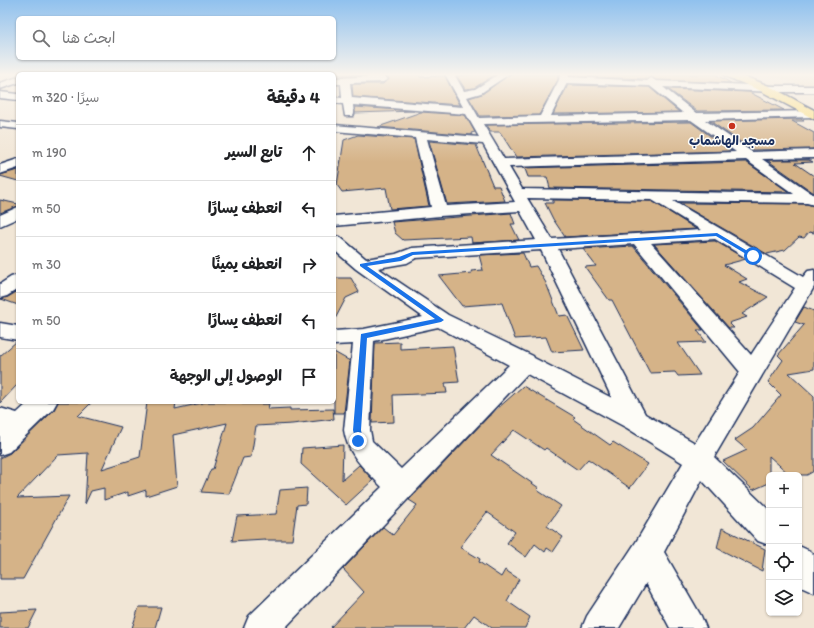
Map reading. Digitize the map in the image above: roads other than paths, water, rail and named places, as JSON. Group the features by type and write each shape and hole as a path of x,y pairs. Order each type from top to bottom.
{"main road":[{"path":"795,103 814,112"},
{"path":"800,103 814,112"}],"street":[{"path":"348,103 352,129"},
{"path":"380,103 469,109 544,120 814,112"},
{"path":"466,103 547,245 636,421"},
{"path":"469,109 472,103"},
{"path":"544,120 552,103"},
{"path":"678,103 747,155 812,200"},
{"path":"421,107 425,136 440,212"},
{"path":"0,124 16,126"},
{"path":"336,128 488,141"},
{"path":"501,163 814,154"},
{"path":"1,169 16,164"},
{"path":"336,221 440,212 520,200 653,195 812,200"},
{"path":"599,628 647,554 699,458 810,280 717,234 653,195"},
{"path":"0,221 16,213"},
{"path":"362,265 401,259 412,253 717,234"},
{"path":"638,239 752,371"},
{"path":"336,243 362,265 441,320 525,362 636,421 699,458 766,528"},
{"path":"0,292 16,282"},
{"path":"336,338 364,336 441,320"},
{"path":"0,330 16,333"},
{"path":"364,336 357,430 358,441 363,449 401,488"},
{"path":"261,628 525,362"},
{"path":"0,444 11,421 41,404"},
{"path":"647,554 689,628"},
{"path":"802,565 814,577"}],"place":[{"name":"مسجد الهاشماب","path":"732,126"}]}
